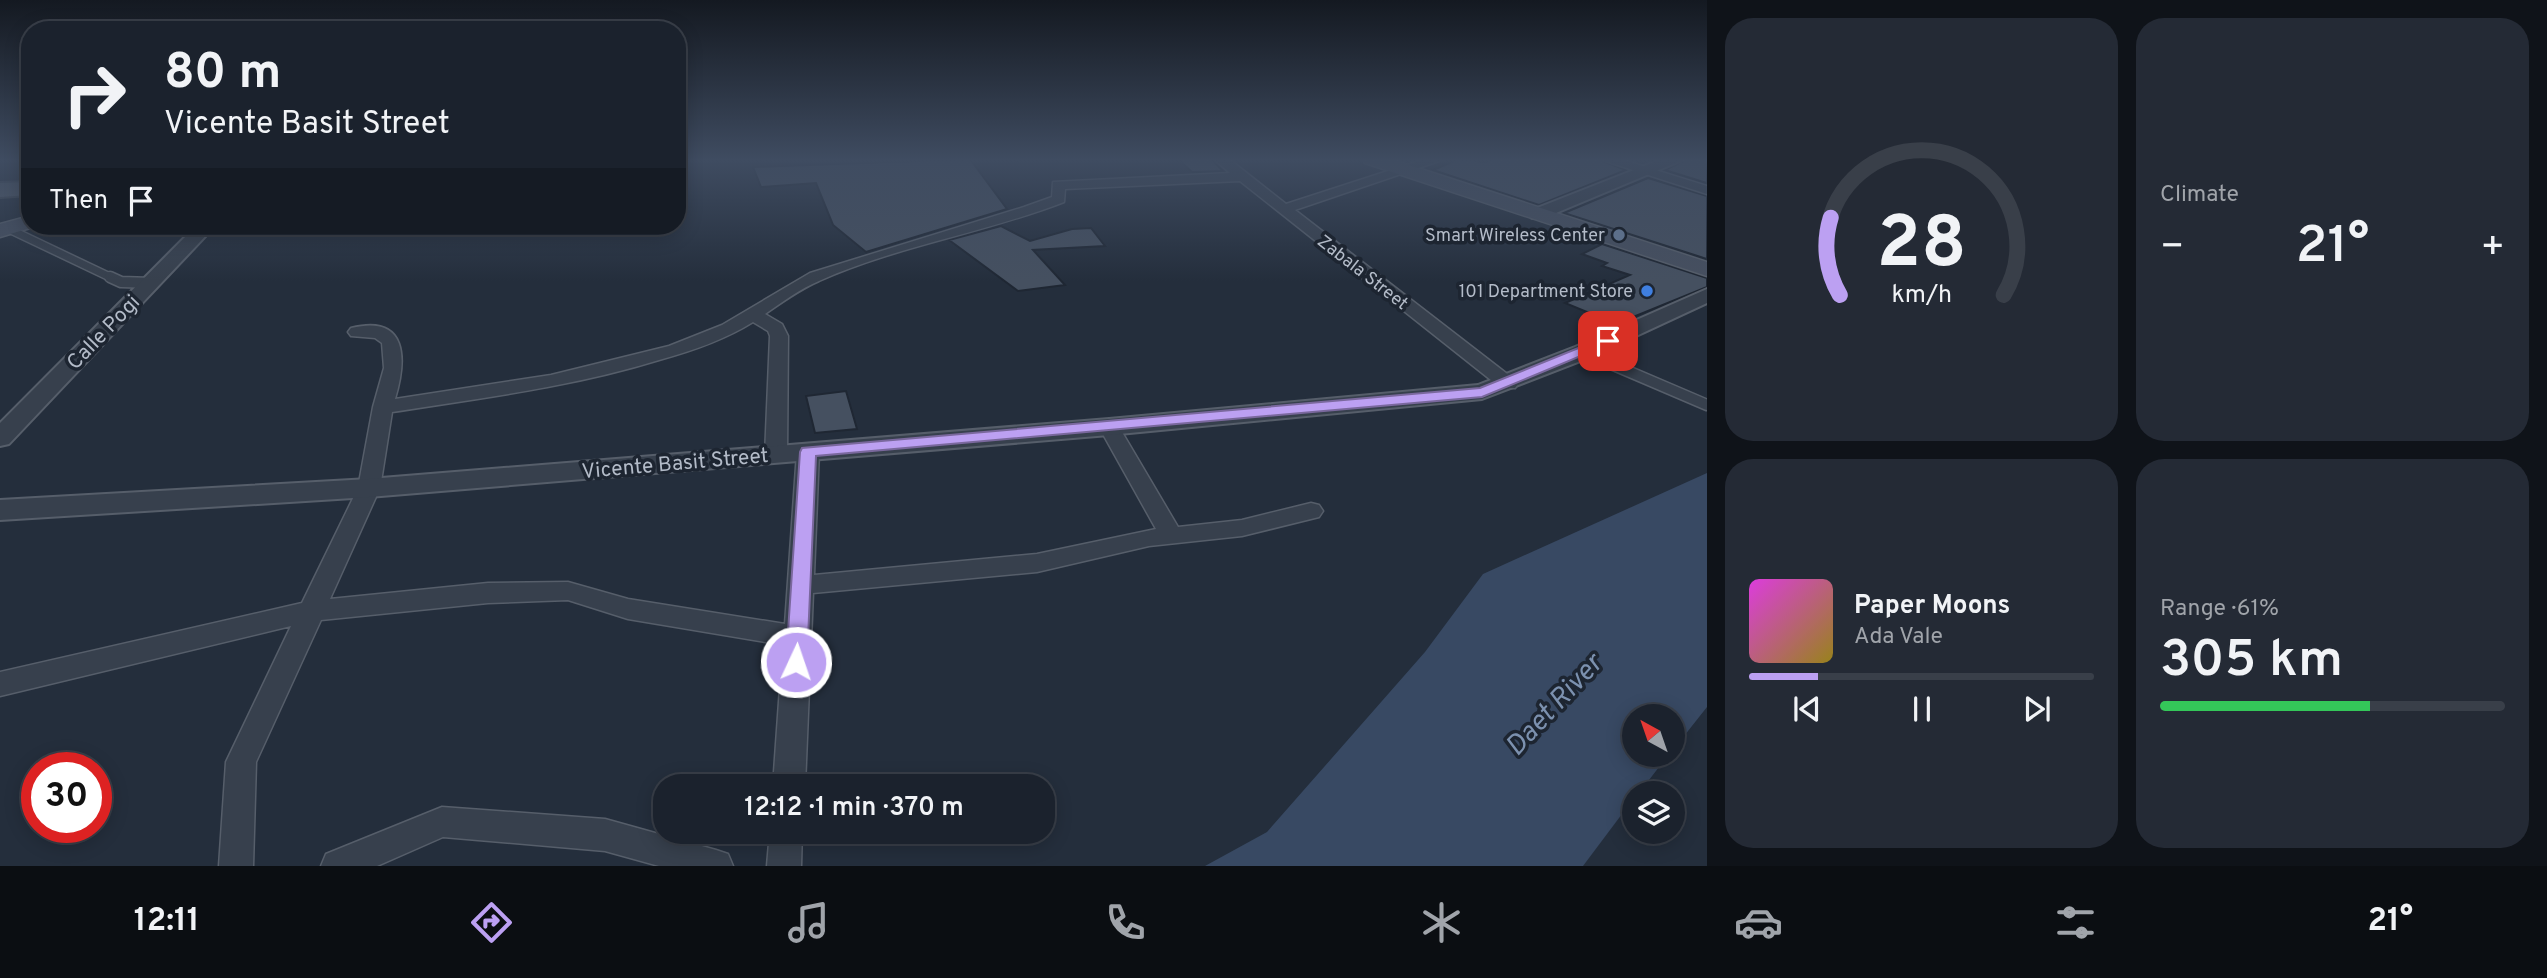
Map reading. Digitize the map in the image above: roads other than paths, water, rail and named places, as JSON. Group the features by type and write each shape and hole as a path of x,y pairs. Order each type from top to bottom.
{"main road":[{"path":"1493,199 1707,269"},
{"path":"4,230 21,225"}],"street":[{"path":"383,407 601,371 716,335 813,277 892,251 1010,219 1058,199"},
{"name":"Zabala Street","path":"1269,199 1508,384"},
{"path":"1282,210 1317,199"},
{"path":"1538,214 1575,199"},
{"name":"Calle Pogi","path":"0,438 197,235"},
{"name":"Vicente Basit Street","path":"0,510 369,488 1109,427 1482,392 1508,384 1583,352 1707,295"},
{"path":"752,314 776,328 779,336 776,455"},
{"path":"236,866 241,762 369,488 383,407 394,369 394,345 387,336 380,333 357,332"},
{"path":"1109,427 1171,536"},
{"path":"790,774 808,452"},
{"path":"801,585 1037,563 1171,536 1242,528 1311,511"},
{"path":"0,684 312,611 488,593 568,591 628,609 797,637"},
{"path":"338,866 442,822 606,835 716,866"},
{"path":"784,866 785,844"}],"lane":[{"path":"4,230 121,282 152,282"},
{"path":"1583,352 1707,405"}],"water":[{"name":"Daet River","path":"1707,473 1707,707 1685,735 1685,704 1622,704 1622,767 1659,767 1648,781 1622,781 1622,814 1583,866 1205,866 1267,832 1425,652 1483,574"}],"place":[{"name":"Smart Wireless Center","path":"1619,235"},
{"name":"101 Department Store","path":"1647,291"}]}
